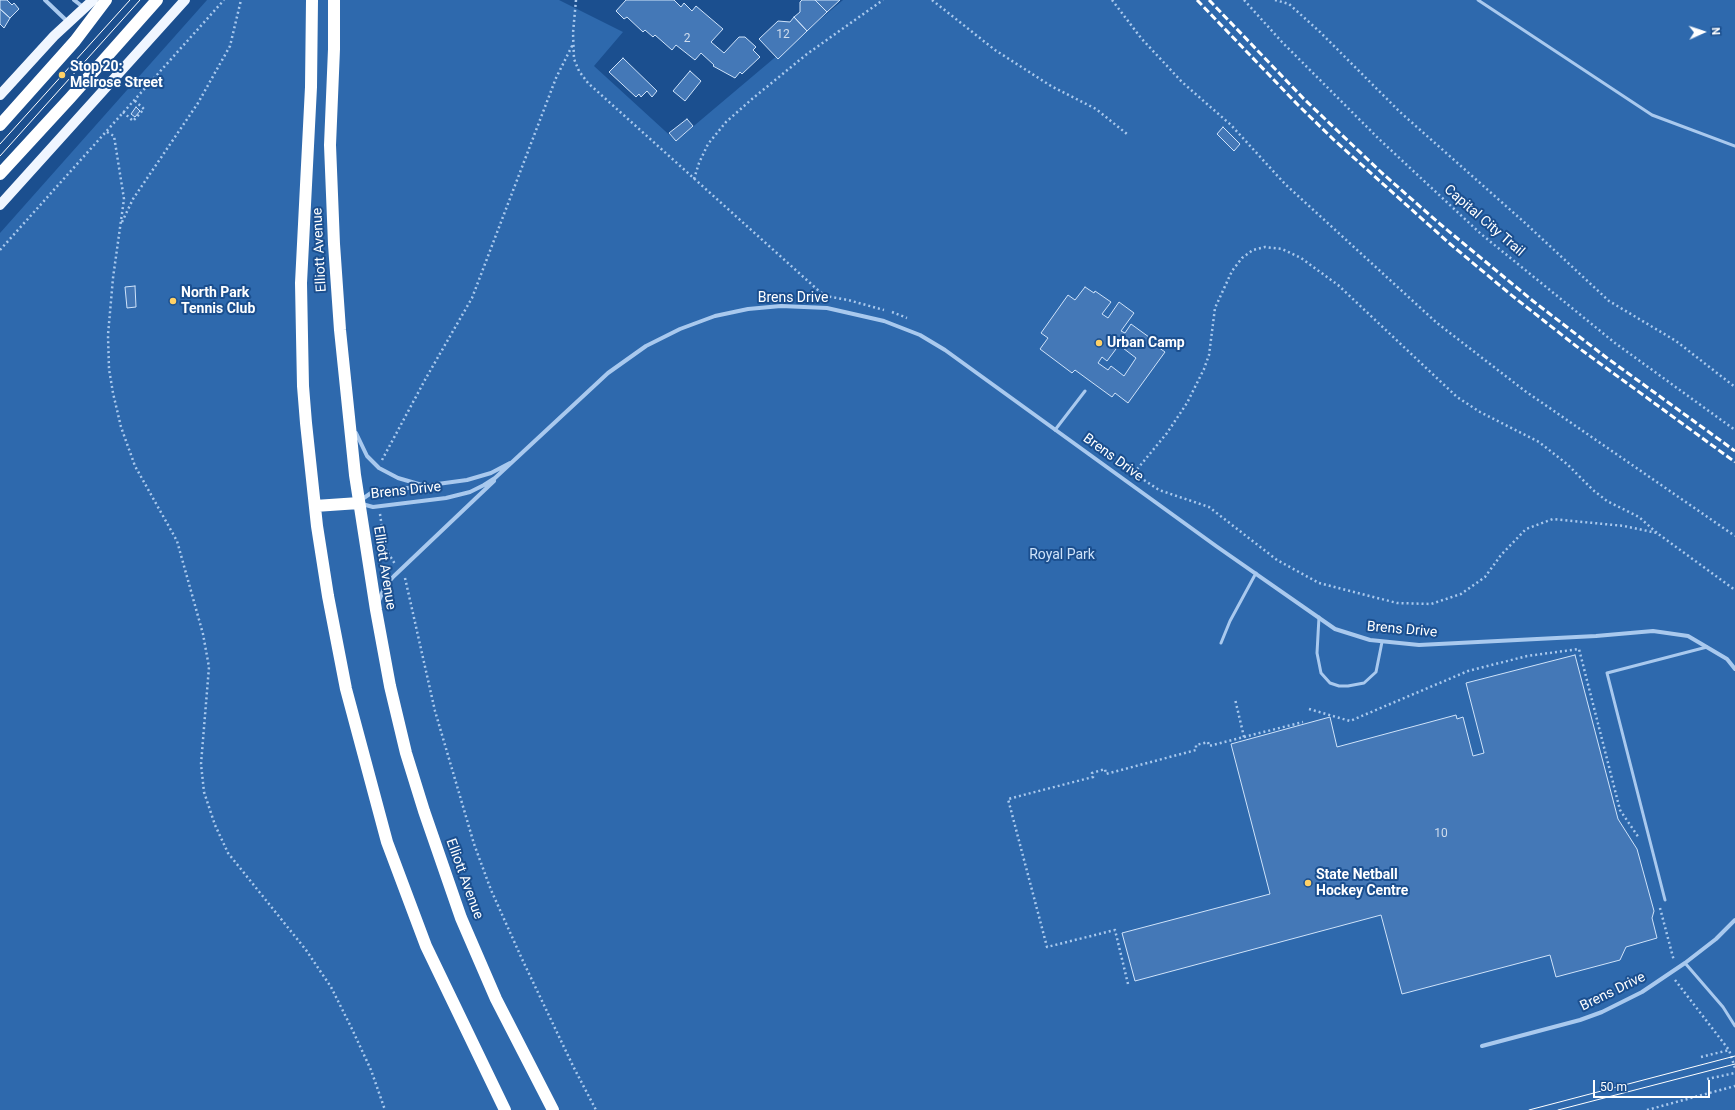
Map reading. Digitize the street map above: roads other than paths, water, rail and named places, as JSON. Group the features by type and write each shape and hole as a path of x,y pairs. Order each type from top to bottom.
{"highway":[{"path":"0,125 75,41 106,0"},
{"path":"0,174 157,0"},
{"name":"Elliott Avenue","path":"312,0 311,87 301,283 303,386 315,506 328,596 346,689 387,842 426,946 505,1110"},
{"name":"Elliott Avenue","path":"334,0 334,50 330,144 334,244 340,330 359,503 390,686 406,753 424,811 461,918 496,999 553,1110"},
{"path":"315,506 359,503"}],"main road":[{"path":"0,95 44,47 93,0"},
{"path":"0,205 185,0"}],"street":[{"path":"45,0 68,23"},
{"path":"74,0 84,8"},
{"name":"Brens Drive","path":"510,463 491,473 467,480 371,493 366,495 359,503 369,507 378,507 459,495 484,485 504,469 608,373 629,356 656,340 680,329 715,316 748,309 781,306 816,307 840,310 884,321 911,331 945,350 1055,430 1335,628 1370,640 1419,645 1483,643 1654,631 1688,636 1727,659 1735,669"},
{"path":"345,376 350,411 357,436 367,456 384,471 402,480 430,485"},
{"path":"376,610 385,586 478,497 504,469"},
{"name":"Brens Drive","path":"1482,1046 1580,1020 1602,1012 1642,992 1671,974 1716,939 1735,920"}],"lane":[{"path":"1478,0 1652,115 1735,146"},
{"path":"1055,430 1085,391"},
{"path":"1221,643 1230,622 1256,573"},
{"path":"1320,617 1317,653 1321,673 1330,683 1339,686 1348,686 1364,683 1376,672 1382,642"},
{"path":"1665,900 1607,673 1707,647"},
{"path":"1685,963 1723,1007 1735,1026"}],"tram line":[{"path":"0,144 130,0"},
{"path":"0,156 140,0"},
{"path":"1529,1110 1735,1056"},
{"path":"1558,1110 1735,1064"}],"railway":[{"path":"1197,0 1298,105 1334,140 1449,243 1576,346 1735,462"},
{"path":"1209,0 1304,99 1382,173 1440,224 1533,301 1607,358 1735,451"}],"place":[{"name":"Stop 20: Melrose Street","path":"62,75"},
{"name":"North Park Tennis Club","path":"173,301"},
{"name":"Urban Camp","path":"1099,343"},
{"name":"State Netball Hockey Centre","path":"1308,883"}],"park label":[{"name":"Royal Park","path":"1062,555"}]}
